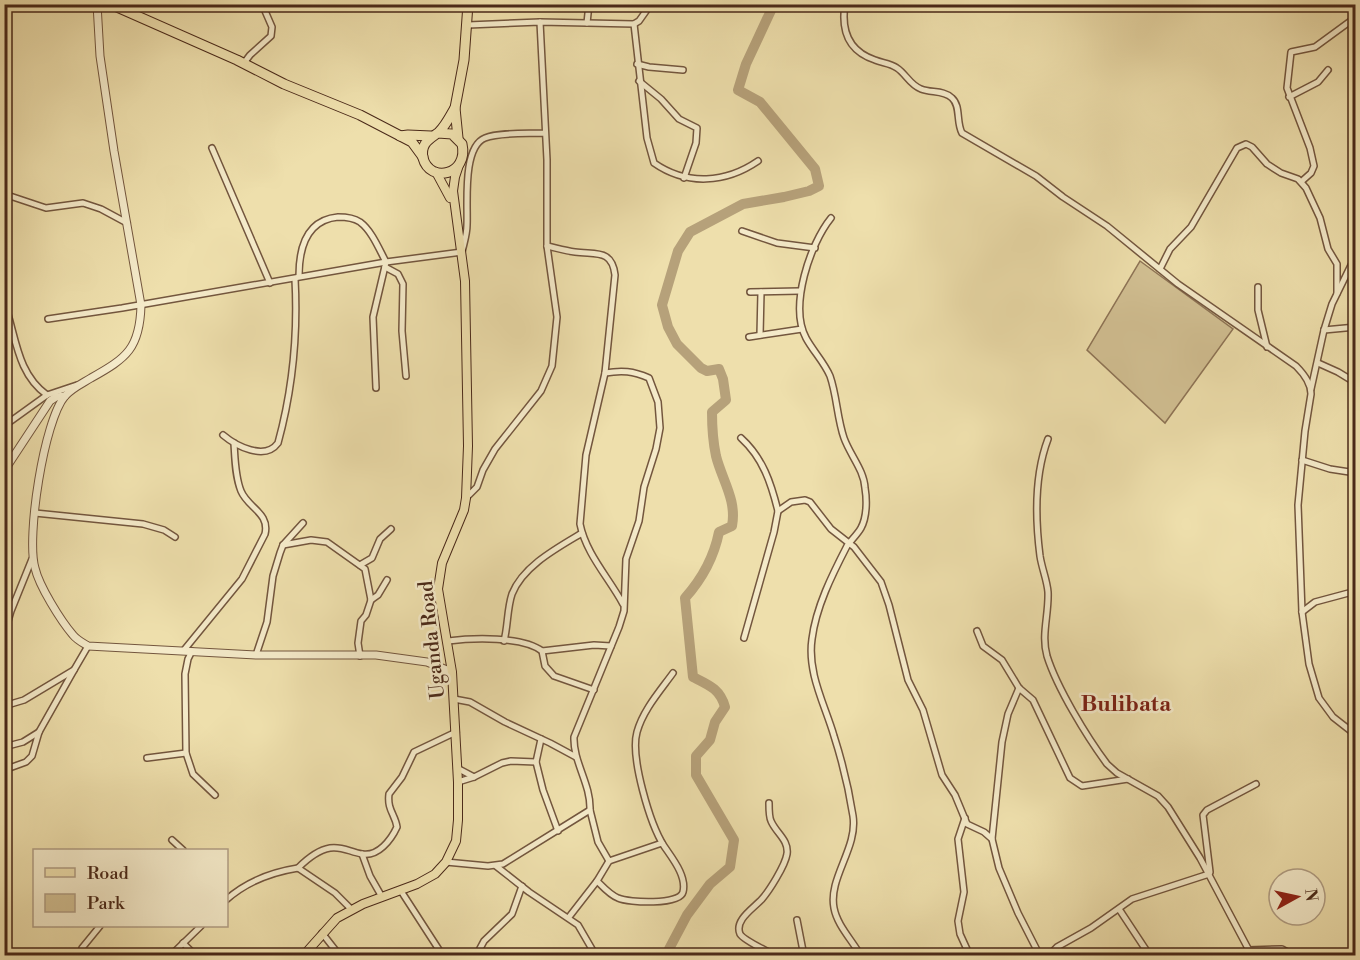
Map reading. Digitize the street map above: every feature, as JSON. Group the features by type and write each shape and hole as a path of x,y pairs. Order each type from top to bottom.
{"highway":[{"path":"110,4 244,63 284,84 360,115 412,142 430,169 436,172 449,172 459,165 464,152 458,138 455,108 465,60 468,4"},
{"path":"423,157 425,142 455,108"},
{"path":"400,136 445,132 458,138"}],"main road":[{"name":"Uganda Road","path":"303,956 337,918 351,909 401,891 435,874 454,848 457,834 458,782 452,672 438,579 466,498 468,446 465,281 454,207 453,184 459,165"},
{"name":"Uganda Road","path":"436,172 454,207"}],"street":[{"path":"4,635 32,559 35,513 50,426 57,409 65,396 126,356 138,333 141,305 100,56 97,4"},
{"path":"244,63 271,36 272,27 262,4"},
{"path":"587,23 589,4"},
{"path":"468,25 540,22 634,24 639,21 651,4"},
{"path":"845,4 844,31 860,52 875,61 896,68 917,87 948,94 956,103 962,133 1036,176 1107,226 1160,269 1296,366 1311,388"},
{"path":"1302,181 1311,173 1314,166 1310,148 1286,82 1292,59 1291,52 1315,47 1356,17"},
{"path":"466,498 477,487 483,470 495,449 533,402 549,377 552,366 557,317 547,246 540,22"},
{"path":"634,24 646,138 654,163 684,178 711,179 745,169 758,160"},
{"path":"637,64 682,70"},
{"path":"1290,97 1318,82 1328,70"},
{"path":"639,81 661,99 679,119 697,128 696,143 684,178"},
{"path":"48,319 462,252 467,224 466,187 474,151 479,141 487,137 545,134"},
{"path":"1160,269 1170,249 1191,227 1237,148 1250,144 1267,164 1281,173 1302,181 1317,208 1328,249 1338,264 1337,293"},
{"path":"212,148 270,283"},
{"path":"4,194 46,208 82,203 101,209 127,224"},
{"path":"223,435 234,443 253,451 267,451 275,448 278,443 293,375 299,262 304,240 309,232 326,219 354,218 363,224 373,237 385,264 398,274 403,284 402,331 406,376"},
{"path":"831,218 824,226 800,291 802,328 805,337 830,376 844,438 862,473 865,486 865,513 863,523 848,543 823,597 812,638 811,652 816,683 834,736 853,816 852,842 836,888 834,908 838,920 861,956"},
{"path":"742,231 777,243 815,248"},
{"path":"547,246 606,256 613,263 615,275 605,374 586,455 581,503 582,533 594,559 624,605"},
{"path":"1356,255 1337,293 1324,330 1311,388 1302,460 1298,536 1302,612 1309,664 1319,698 1333,717 1356,735"},
{"path":"376,388 373,317 385,264"},
{"path":"1258,286 1258,310 1267,347"},
{"path":"750,292 800,291"},
{"path":"760,335 761,292"},
{"path":"4,302 13,336 26,370 33,382 47,395"},
{"path":"1324,330 1356,327"},
{"path":"749,337 802,328"},
{"path":"1317,363 1356,383"},
{"path":"605,374 621,370 637,372 649,378 658,402 660,428 644,487 639,521 626,560 624,605 619,627 574,737 576,757 589,796 598,842 609,861"},
{"path":"4,426 47,395 81,384"},
{"path":"4,471 50,401 56,397 65,396"},
{"path":"741,438 756,454 764,467 778,511 744,639"},
{"path":"1048,439 1038,471 1037,488 1040,557 1047,591 1044,639 1047,656 1063,692 1100,754 1111,768 1158,796 1168,807 1210,876 1252,956"},
{"path":"215,795 193,774 186,753 185,674 188,651 242,579 267,527 264,518 244,498 241,491 234,443"},
{"path":"1302,460 1330,469 1356,473"},
{"path":"778,511 791,502 805,500 810,502 831,529 854,547 867,562 884,590 908,680 923,710 942,775 972,827 984,832 992,839"},
{"path":"35,513 143,524 164,530 175,537"},
{"path":"256,656 267,622 273,576 283,545 303,523"},
{"path":"360,565 372,558 380,538 391,529"},
{"path":"504,641 509,605 518,584 541,560 582,533"},
{"path":"283,545 319,540 327,542 365,568 371,600 366,615 361,621 358,643 360,656"},
{"path":"32,559 39,581 53,605 74,637 88,646 256,656 376,655 427,662 452,672"},
{"path":"371,600 378,595 387,580"},
{"path":"1302,612 1315,602 1356,591"},
{"path":"977,631 983,646 1002,660 1019,688 1033,700 1070,778 1082,786 1128,778"},
{"path":"448,641 475,639 504,641 533,646 542,651 594,645 610,646"},
{"path":"4,770 26,762 32,756 39,732 88,646"},
{"path":"542,651 545,666 554,676 594,690"},
{"path":"4,706 24,700 74,670"},
{"path":"597,881 617,898 626,901 646,902 678,898 683,892 675,862 662,843 645,797 636,747 637,734 649,707 673,673"},
{"path":"1019,688 1008,714 1002,742 992,839 999,868 1040,956"},
{"path":"454,699 470,702 576,757"},
{"path":"4,747 23,742 39,732"},
{"path":"228,897 265,876 298,868 311,857 326,849 346,849 371,854 380,848 397,827 396,820 389,810 389,794 402,777 414,752 456,732"},
{"path":"541,739 536,762 543,790 558,831"},
{"path":"147,758 186,753"},
{"path":"458,782 502,763 536,762"},
{"path":"457,768 474,777"},
{"path":"1210,876 1203,815 1207,810 1256,784"},
{"path":"769,803 770,821 786,843 787,855 762,899 749,910 741,923 740,930 743,937 776,956"},
{"path":"446,861 496,866 514,858 590,810"},
{"path":"965,818 958,839 964,892 958,921 960,934 970,956"},
{"path":"172,840 182,849"},
{"path":"569,917 597,881 609,861 662,843"},
{"path":"362,854 370,876 382,897"},
{"path":"496,866 569,917 583,931 596,956"},
{"path":"298,868 335,893 351,909"},
{"path":"1048,956 1057,947 1132,899 1210,876"},
{"path":"476,956 484,941 512,914 522,886"},
{"path":"401,891 443,956"},
{"path":"1119,909 1150,956"},
{"path":"797,920 804,956"},
{"path":"80,956 82,948 99,927"},
{"path":"170,956 200,927"},
{"path":"322,933 340,956"},
{"path":"183,943 196,956"},
{"path":"1248,950 1282,950 1295,956"}],"green space":[{"path":"1140,261 1233,329 1165,423 1087,350"}],"waterway":[{"path":"669,956 669,949 687,915 710,884 730,867 734,840 696,775 696,756 710,740 715,722 725,707 717,692 693,677 685,598 707,567 719,532 732,526 733,517 731,499 716,456 713,434 712,412 726,400 723,379 719,369 707,371 701,368 677,344 668,327 662,305 678,251 690,232 743,204 784,197 819,186 815,169 760,102 738,90 746,64 774,4"}],"district":[{"name":"Bulibata","path":"1126,703"}]}
